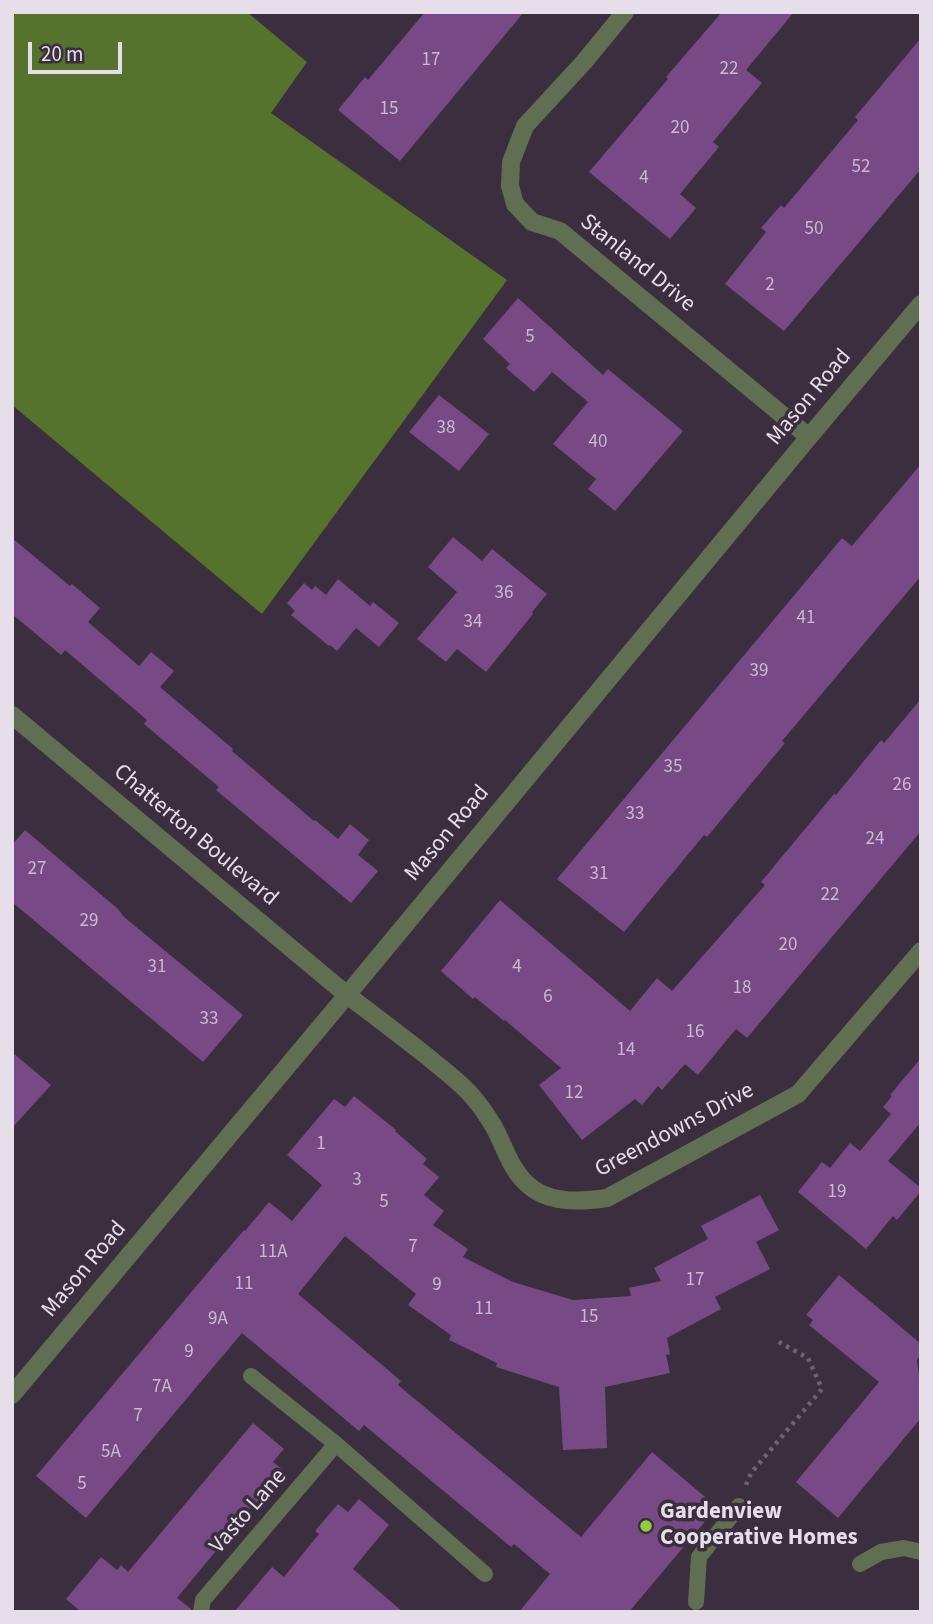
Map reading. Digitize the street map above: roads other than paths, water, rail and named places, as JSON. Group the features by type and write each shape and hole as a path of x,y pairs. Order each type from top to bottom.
{"street":[{"name":"Stanland Drive","path":"625,12 584,62 525,126 511,162 510,186 515,204 531,222 560,231 808,437"},
{"name":"Mason Road","path":"12,1395 921,304"},
{"name":"Chatterton Boulevard","path":"12,715 347,995"},
{"name":"Greendowns Drive","path":"347,995 429,1058 472,1096 494,1126 510,1161 525,1183 555,1199 590,1200 607,1198 797,1094 921,951"}],"lane":[{"path":"251,1376 337,1444 485,1574"},
{"name":"Vasto Lane","path":"201,1612 204,1600 337,1444"},
{"path":"696,1602 699,1557 739,1506"},
{"path":"860,1564 881,1552 904,1548 921,1552"}],"place":[{"name":"Gardenview Cooperative Homes","path":"646,1526"}]}
